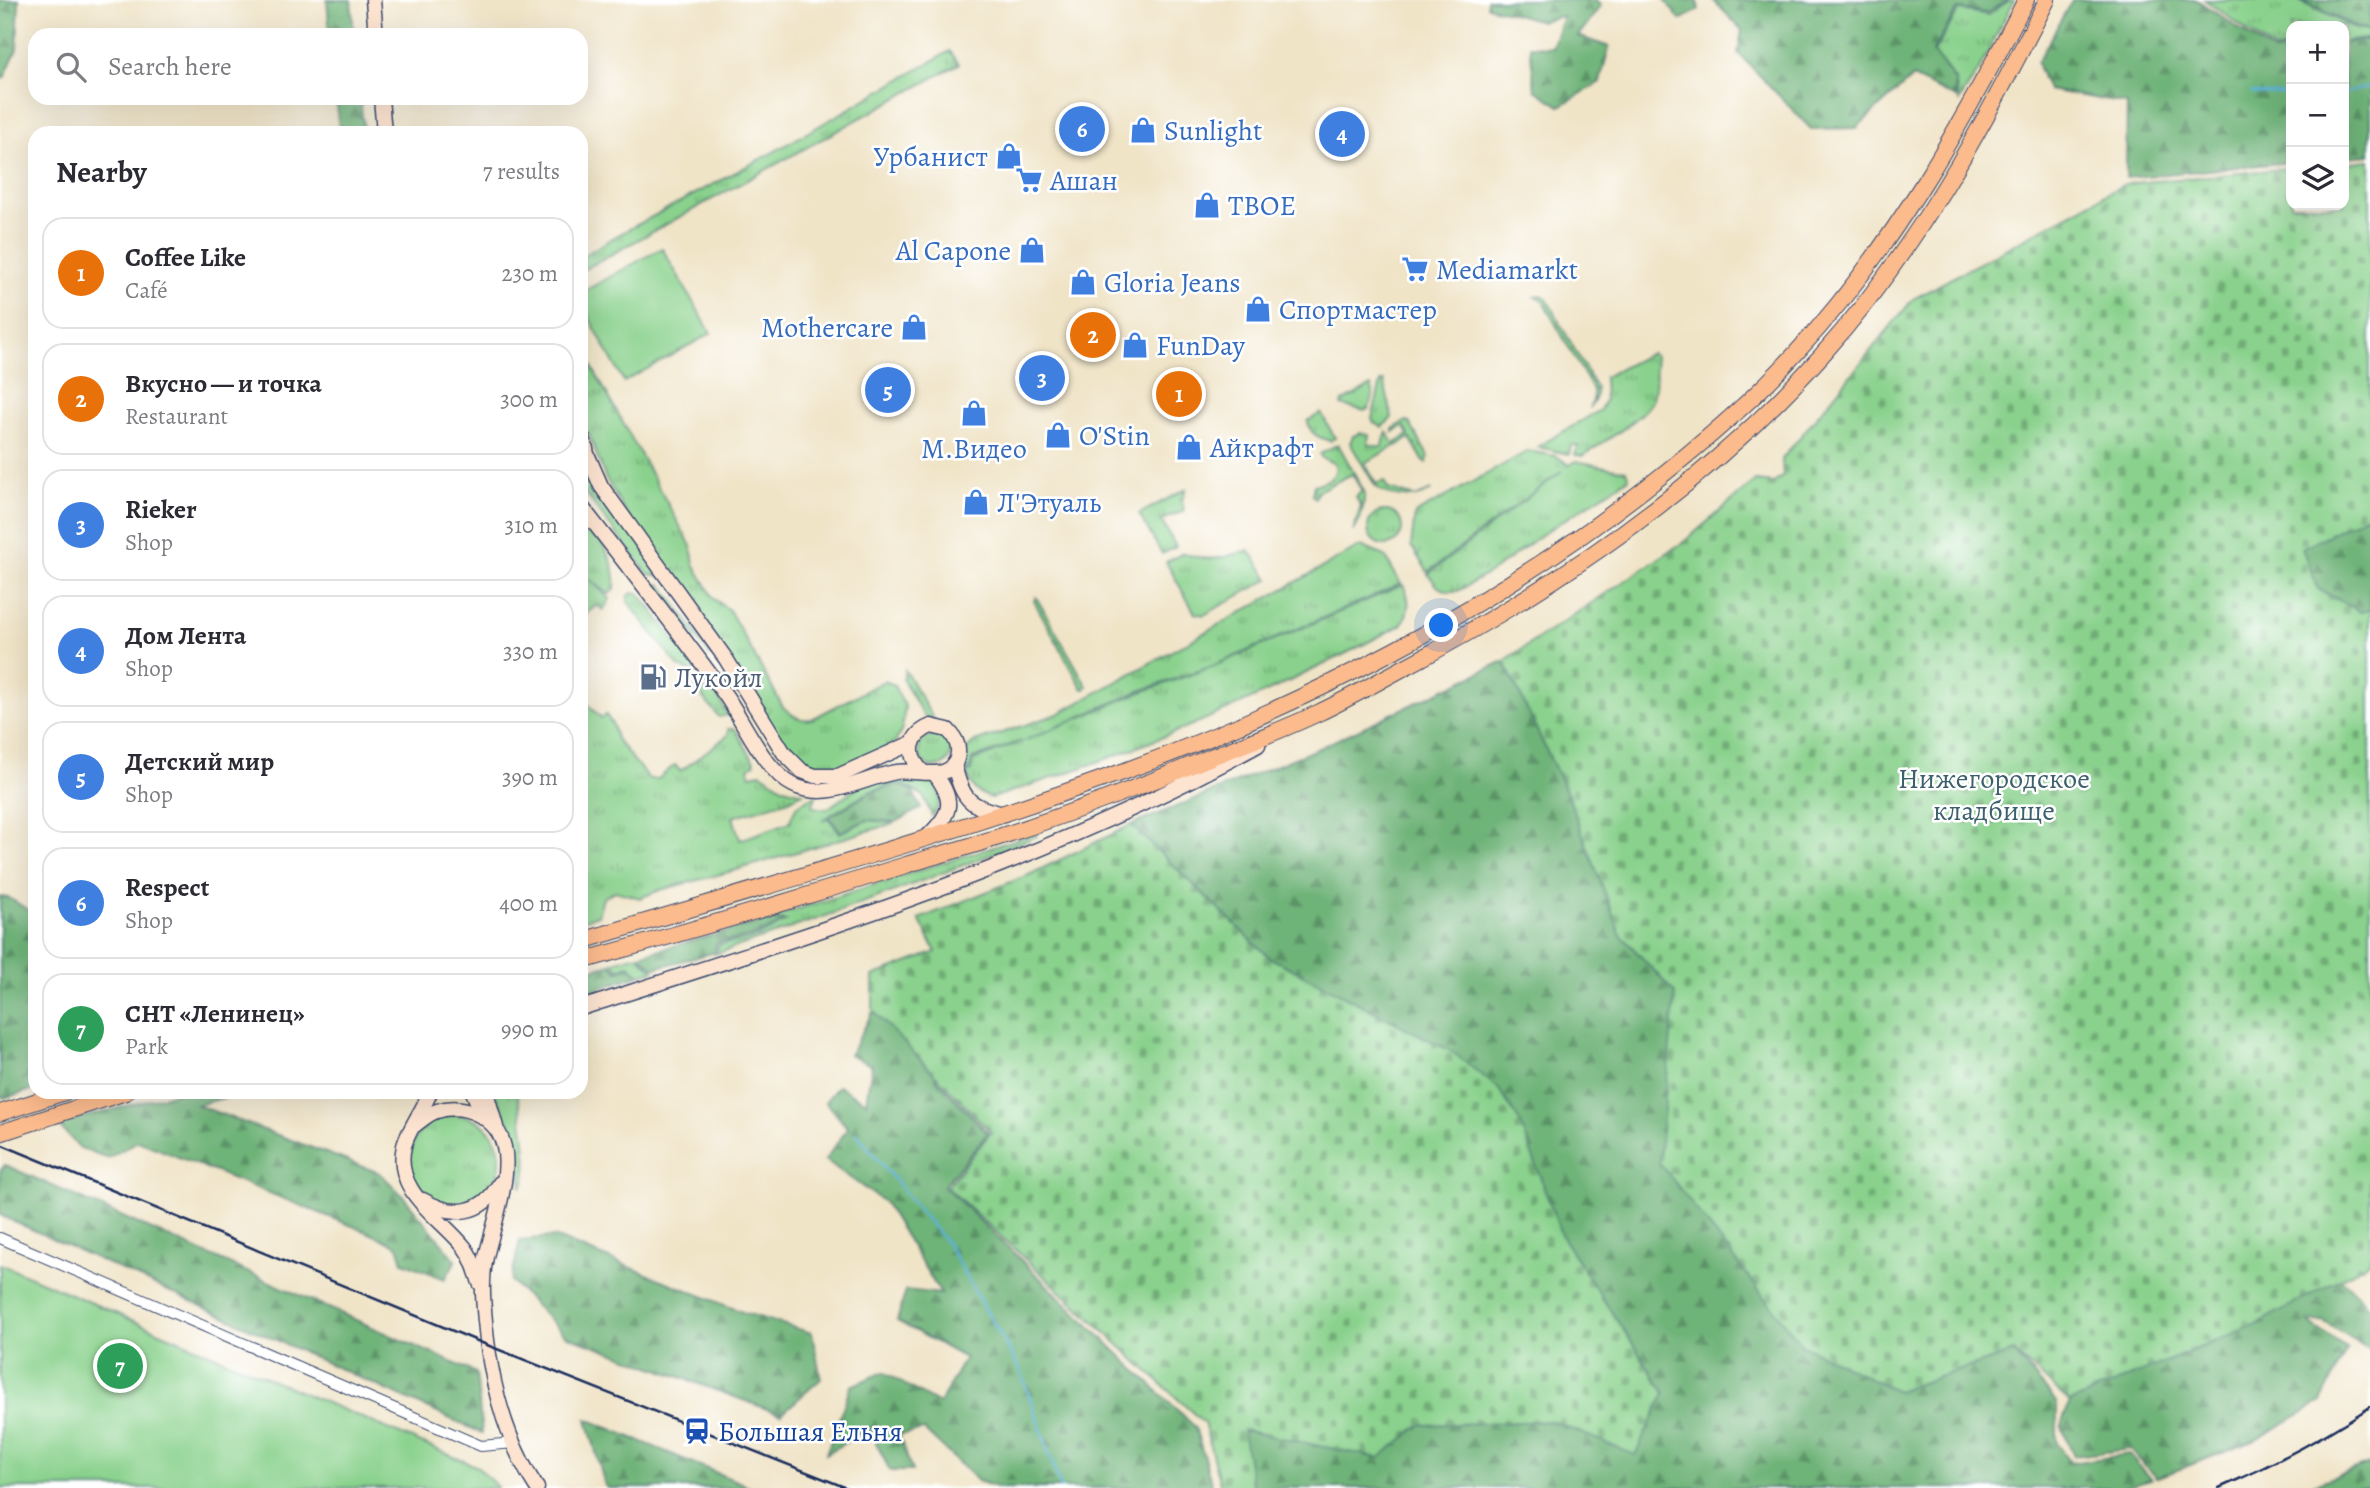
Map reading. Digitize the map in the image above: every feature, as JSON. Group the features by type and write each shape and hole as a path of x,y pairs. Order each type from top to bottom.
{"main road":[{"path":"373,0 375,28"},
{"path":"588,939 1004,814 1125,771 1315,690 1405,643 1537,566 1599,524 1667,471 1727,421 1796,354 1888,238 1945,148 1997,58 2026,0"},
{"path":"588,1006 901,904 1089,828 1208,772 1492,620 1610,543 1700,471 1779,400 1859,311 1938,199 2047,0"},
{"path":"382,105 383,126"},
{"path":"588,456 601,486 726,659 784,753 802,771 815,776 838,776 912,743"},
{"path":"588,515 728,698 779,774 792,784 818,791 840,789 876,776 900,771 928,773 946,772 958,755 958,744 948,730 931,726 916,735 912,743 914,764 928,773 945,788 949,801 943,823 927,837"},
{"path":"588,959 1010,834 1133,789 1299,722"},
{"path":"954,764 963,793 971,804 982,810 1004,814"},
{"path":"0,1113 43,1099"},
{"path":"0,1133 105,1099"},
{"path":"427,1099 405,1142 402,1158 406,1181 432,1217 464,1248 475,1265 483,1295"},
{"path":"476,1099 483,1116"},
{"path":"488,1099 496,1129 504,1145 506,1163 485,1260 483,1295 487,1345 494,1385 514,1443 537,1488"},
{"path":"415,1125 430,1114 454,1108 470,1110 483,1116 496,1129"},
{"path":"418,1198 439,1210 453,1212 475,1208 494,1194 503,1177"}],"street":[{"path":"0,1238 481,1446 514,1443"}],"green space":[{"path":"0,0 19,0 17,49 4,78 0,73"},
{"path":"327,0 351,0 353,28 329,28"},
{"path":"1487,0 1596,0 1601,6 1578,36 1609,47 1600,82 1560,106 1535,90 1530,46 1552,47 1563,16 1541,21 1487,6"},
{"path":"1665,0 1697,0 1699,10 1680,20"},
{"path":"1713,0 2008,0 1987,13 1958,9 1933,51 1955,81 1956,98 1913,77 1856,128 1811,129 1738,53 1742,30"},
{"path":"2014,0 1979,70 1959,101 1955,80 1934,52 1959,10 1988,15"},
{"path":"2072,0 2197,0 2273,52 2286,51 2286,162 2126,178 2127,104 2048,90 2037,63"},
{"path":"2205,0 2297,0 2340,21 2286,21 2286,49 2274,50"},
{"path":"2301,0 2370,0 2370,30 2344,21"},
{"path":"2349,26 2370,31 2370,38 2349,41"},
{"path":"2370,39 2370,155 2349,157 2349,42"},
{"path":"950,51 959,64 588,267 588,253 768,155"},
{"path":"337,105 361,105 363,126 339,126"},
{"name":"Нижегородское кладбище","path":"2370,160 2370,514 2302,548 2318,589 2360,612 2370,610 2370,1260 2364,1266 2256,1324 2070,1402 2014,1352 1897,1391 1802,1345 1659,1162 1675,993 1621,935 1567,793 1504,661 1685,541 1755,481 1774,483 1783,476 1782,459 1913,299 2125,184 2286,168 2286,210 2349,210 2349,162"},
{"path":"662,248 711,333 624,382 588,316 588,289"},
{"path":"1542,295 1596,388 1595,399 1589,408 1593,401 1593,390 1542,300 1535,297"},
{"path":"1651,353 1655,356 1654,396 1640,416 1583,456 1575,455 1577,445 1571,445 1569,454 1537,447 1600,410 1605,400 1604,377"},
{"path":"588,360 691,546 694,564 714,599 729,610 783,707 796,717 812,719 884,681 893,684 905,706 902,729 890,748 844,771 817,774 791,755 624,510 605,477 589,434"},
{"path":"1384,381 1392,418 1382,427 1372,419 1381,382"},
{"path":"1371,386 1373,392 1369,409 1365,411 1341,405 1342,402"},
{"path":"1321,413 1335,438 1330,441 1310,429 1308,421"},
{"path":"1406,421 1428,456 1427,463 1410,438 1397,446 1396,443 1409,435 1404,426 1393,432 1393,429"},
{"path":"1387,432 1395,446 1365,463 1376,484 1384,481 1388,489 1414,497 1397,497 1376,487 1350,443 1353,436 1360,433 1369,435 1368,444 1382,447"},
{"path":"1338,444 1364,491 1362,512 1353,531 1361,506 1356,497 1362,491 1352,474 1318,491 1315,498 1312,495 1314,485 1330,479 1335,473 1335,464 1320,454"},
{"path":"1528,451 1556,456 1570,465 1576,461 1626,471 1629,478 1547,531 1494,570 1458,591 1438,587 1428,574 1562,471 1428,572 1411,546 1415,514"},
{"path":"588,467 663,576 648,574 588,497"},
{"path":"1186,489 1182,500 1184,511 1161,520 1176,547 1162,554 1139,514"},
{"path":"1385,511 1397,516 1402,528 1397,540 1385,545 1373,540 1368,528 1373,516"},
{"path":"2370,514 2370,610 2360,612 2318,589 2302,548"},
{"path":"588,527 606,550 615,578 615,589 609,594 589,579 610,599 603,610 597,605 588,612"},
{"path":"1361,546 1385,556 1401,584 1210,667 1137,692 1024,741 1136,694 1209,668 1403,585 1408,605 1401,625 1262,694 1103,760 992,798 981,794 972,785 966,771 971,772 973,761 1022,741 972,759 969,771 963,769 963,757 975,742 1058,714"},
{"path":"1249,550 1269,579 1204,615 1195,613 1166,562 1183,553 1201,558 1216,558"},
{"path":"661,584 714,657 709,655 656,585"},
{"path":"632,593 639,593 698,670 689,671 679,667 628,602"},
{"path":"1036,597 1087,686 1085,689 1034,601"},
{"path":"1504,661 1567,793 1621,935 1675,993 1660,1162 1802,1345 1897,1391 2014,1352 2057,1403 2057,1444 2071,1463 2129,1454 2151,1480 2122,1488 1253,1488 1242,1430 1379,1458 1420,1425 1553,1421 1635,1454 1665,1393 1562,1237 1521,1124 1451,1051 1270,958 1131,825 1319,748"},
{"path":"905,670 935,722 924,716 903,680"},
{"path":"699,687 717,695 728,715 719,717 695,688"},
{"path":"588,704 601,718 606,715 613,725 616,739 649,779 658,779 675,765 682,770 728,735 728,729 735,729 755,763 749,768 750,775 761,773 784,788 803,793 733,817 740,840 790,822 798,805 806,800 816,796 812,807 827,809 863,783 917,776 931,781 938,789 938,807 932,816 923,795 899,783 871,791 822,820 828,818 840,833 867,820 895,823 640,898 615,891 603,898 598,915 588,919"},
{"path":"935,735 947,739 951,751 947,763 935,767 923,763 919,751 923,739"},
{"path":"898,784 912,790 921,808 896,822 866,820 841,832 829,817 871,792"},
{"path":"1131,825 1270,958 1451,1051 1498,1088 1521,1124 1562,1237 1665,1393 1635,1455 1552,1421 1420,1425 1379,1458 1243,1430 1253,1488 1221,1488 1204,1423 947,1187 991,1132 873,1011 873,976 936,952 919,919 1031,874"},
{"path":"1036,833 1037,836 917,883 715,954 720,944 754,937 786,921 770,918"},
{"path":"0,897 9,898 28,910 28,1091 0,1097"},
{"path":"766,921 785,921 753,936 718,942 713,953 654,968 639,955"},
{"path":"637,955 654,971 640,975 629,965 618,969 613,962"},
{"path":"611,964 618,971 629,966 639,975 588,992 588,971"},
{"path":"877,1004 935,1027 936,1079 988,1133 944,1186 1195,1427 1213,1488 999,1488 978,1481 924,1430 899,1435 912,1471 890,1471 869,1428 826,1454 851,1386 883,1372 939,1404 965,1358 897,1321 906,1290 941,1294 884,1202 825,1160 848,1128 825,1102 838,1086 866,1102 872,1065 850,1055"},
{"path":"153,1099 220,1099 197,1105 380,1173 403,1196 456,1260 445,1279 403,1262 398,1246 365,1231 138,1141 108,1158 80,1148 57,1124"},
{"path":"497,1099 518,1099 526,1155 522,1187 514,1134"},
{"path":"455,1115 472,1118 487,1128 497,1143 500,1160 497,1177 487,1192 472,1202 455,1205 438,1202 423,1192 413,1177 410,1160 413,1143 423,1128 438,1118"},
{"path":"5,1165 476,1373 482,1433 0,1215 0,1171"},
{"path":"554,1237 745,1313 812,1333 821,1379 781,1414 565,1335 511,1281 520,1240"},
{"path":"0,1264 478,1467 498,1488 0,1488"},
{"path":"2336,1274 2370,1309 2370,1350 2323,1321 2308,1322 2347,1349 2321,1402 2256,1440 2156,1478 2130,1449 2074,1456 2061,1425 2070,1402 2255,1324"},
{"path":"587,1419 753,1488 608,1488 605,1486"},
{"path":"2370,1464 2370,1488 2303,1488"}],"waterway":[{"path":"2349,92 2370,87"},
{"path":"2251,93 2286,94"},
{"path":"856,1133 948,1245 1020,1369 1061,1488"}],"railway":[{"path":"0,1144 487,1345 847,1488"},
{"path":"2219,1488 2296,1451 2370,1407"}],"place":[{"name":"Respect","path":"1082,129"},
{"name":"Sunlight","path":"1143,130"},
{"name":"Дом Лента","path":"1342,134"},
{"name":"Урбанист","path":"1009,156"},
{"name":"Ашан","path":"1029,180"},
{"name":"ТВОЕ","path":"1207,205"},
{"name":"Al Capone","path":"1032,250"},
{"name":"Mediamarkt","path":"1415,269"},
{"name":"Gloria Jeans","path":"1083,282"},
{"name":"Спортмастер","path":"1258,309"},
{"name":"Mothercare","path":"914,327"},
{"name":"Вкусно — и точка","path":"1093,335"},
{"name":"FunDay","path":"1135,345"},
{"name":"Rieker","path":"1042,378"},
{"name":"Детский мир","path":"888,390"},
{"name":"Coffee Like","path":"1179,394"},
{"name":"М.Видео","path":"974,413"},
{"name":"O'Stin","path":"1058,435"},
{"name":"Айкрафт","path":"1189,447"},
{"name":"Л'Этуаль","path":"976,502"},
{"name":"Лукойл","path":"653,677"},
{"name":"СНТ «Ленинец»","path":"120,1366"},
{"name":"Большая Ельня","path":"697,1431"}]}
